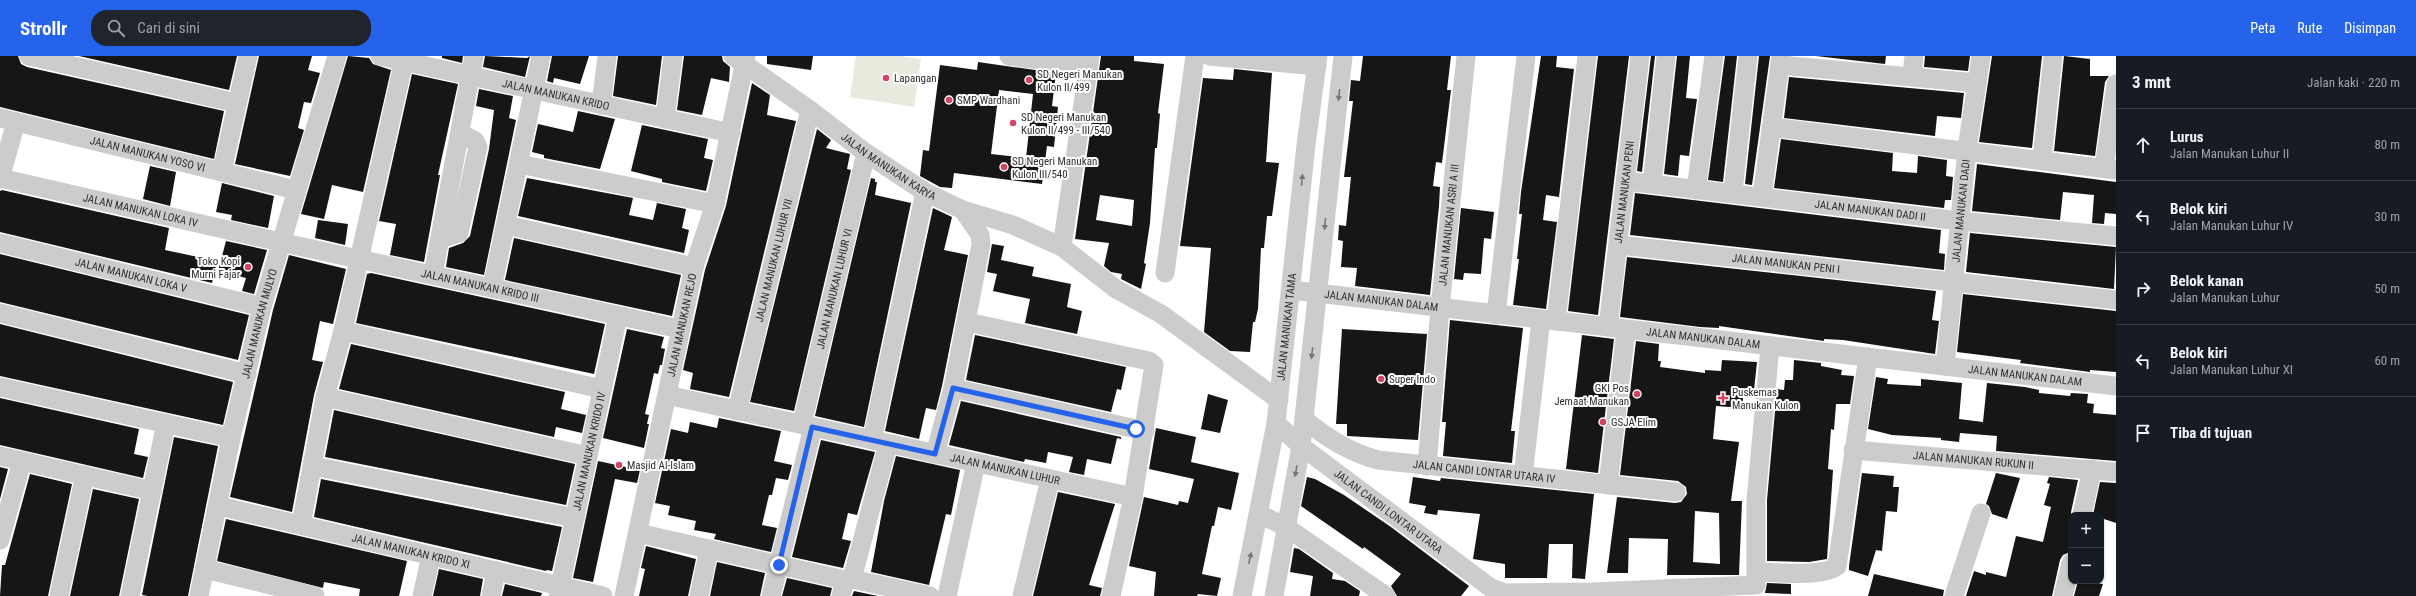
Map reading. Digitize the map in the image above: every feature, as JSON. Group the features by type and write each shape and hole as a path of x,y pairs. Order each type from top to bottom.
{"street":[{"path":"29,56 237,103"},
{"path":"222,171 248,56"},
{"name":"JALAN MANUKAN MULYO","path":"199,596 219,506 231,438 262,307 280,242 337,56"},
{"name":"JALAN MANUKAN KRIDO","path":"380,56 405,59 471,76 731,133"},
{"path":"433,276 474,56"},
{"path":"492,288 541,56"},
{"path":"601,105 607,56"},
{"path":"665,119 673,56"},
{"path":"1016,56 1089,61 1062,247"},
{"path":"1165,273 1195,56"},
{"path":"1210,56 1317,61"},
{"path":"1274,596 1301,446 1319,294 1332,146 1343,56"},
{"name":"JALAN MANUKAN ASRI A III","path":"1427,466 1440,308 1466,56"},
{"path":"1496,314 1526,56"},
{"path":"1523,476 1549,321 1587,56"},
{"name":"JALAN MANUKAN PENI","path":"1608,484 1617,328 1619,245 1640,56"},
{"path":"1652,184 1666,56"},
{"path":"1696,190 1714,56"},
{"path":"1733,192 1748,56"},
{"path":"1912,75 1914,56"},
{"name":"JALAN MANUKAN DADI","path":"1945,366 1968,150 1981,56"},
{"path":"2042,159 2053,56"},
{"path":"301,525 325,397 343,331 405,59"},
{"name":"JALAN MANUKAN KARYA","path":"741,59 866,153 925,192 963,210 1013,225 1062,247 1116,289 1161,314 1279,400"},
{"name":"JALAN MANUKAN REJO","path":"624,596 694,267 715,204 731,133 741,59"},
{"path":"1762,196 1780,60 1848,63 1912,75 1978,82"},
{"name":"JALAN MANUKAN TAMA","path":"1242,596 1276,423 1306,145 1317,61"},
{"path":"1771,127 2042,159 2110,169 2116,84"},
{"name":"JALAN MANUKAN LUHUR VII","path":"737,411 810,110"},
{"path":"0,178 8,120"},
{"name":"JALAN MANUKAN YOSO VI","path":"8,120 296,190"},
{"path":"1306,145 1332,146"},
{"name":"JALAN MANUKAN LUHUR VI","path":"771,596 779,565 807,426 866,153"},
{"path":"519,164 715,204"},
{"name":"JALAN MANUKAN LOKA IV","path":"0,178 280,242"},
{"name":"JALAN MANUKAN DADI II","path":"1626,181 1696,190 1733,192 1960,222 2116,236"},
{"path":"846,585 880,442 925,192"},
{"path":"935,454 953,388 982,244 980,235 963,210"},
{"path":"506,225 694,267"},
{"name":"JALAN MANUKAN KRIDO III","path":"280,242 680,329"},
{"name":"JALAN MANUKAN LOKA V","path":"0,243 262,307"},
{"name":"JALAN MANUKAN PENI I","path":"1619,245 2116,300"},
{"name":"JALAN MANUKAN DALAM","path":"1291,290 2116,386"},
{"path":"0,313 247,374"},
{"name":"JALAN MANUKAN KRIDO IV","path":"559,591 618,316"},
{"path":"967,322 1149,361 1154,365 1145,431 1133,497 1111,596"},
{"path":"343,331 602,389"},
{"path":"1756,584 1756,500 1770,346"},
{"path":"1498,593 1593,594 1756,584 1832,570 1837,566 1847,509 1853,450 1868,357"},
{"path":"0,387 231,438"},
{"path":"953,388 1145,431"},
{"name":"JALAN MANUKAN LUHUR","path":"667,395 1133,497"},
{"path":"325,397 588,456"},
{"name":"JALAN CANDI LONTAR UTARA IV","path":"1304,419 1327,436 1367,457 1394,463 1676,492"},
{"path":"130,596 166,423"},
{"name":"JALAN CANDI LONTAR UTARA","path":"1276,423 1301,446 1498,593"},
{"name":"JALAN MANUKAN RUKUN II","path":"1853,450 2116,472"},
{"path":"0,456 152,491"},
{"path":"1,535 22,460"},
{"path":"947,596 976,463"},
{"path":"313,466 575,518"},
{"path":"2083,512 2092,469"},
{"path":"59,596 85,475"},
{"path":"1022,596 1050,479"},
{"name":"JALAN MANUKAN KRIDO XI","path":"219,506 496,571 559,591 604,596"},
{"path":"1954,596 1981,513"},
{"path":"1259,514 1286,527 1386,596"},
{"path":"638,533 779,565 846,585 930,596"},
{"path":"699,596 709,549"},
{"path":"422,596 431,556"},
{"path":"205,569 268,590 315,596"},
{"path":"491,596 496,571"},
{"path":"2063,596 2068,575"}],"shaded area":[{"name":"Lapangan","path":"856,56 900,56 921,59 914,107 850,97"}],"building":[{"path":"0,56 18,56 21,64 27,67 224,111 214,159 0,107"},
{"path":"79,56 237,56 229,90"},
{"path":"259,56 312,56 308,70 320,73 311,103 304,102 298,128 304,130 290,176 235,164"},
{"path":"348,56 369,58 373,64 391,70 363,192 332,185 324,219 301,214"},
{"path":"442,56 463,56 462,63 442,58"},
{"path":"485,56 527,58 530,56 525,77 483,67"},
{"path":"552,56 589,56 580,84 554,78 553,83 547,81"},
{"path":"618,56 662,56 656,105 613,96"},
{"path":"684,56 722,56 723,61 730,67 729,82 711,78 702,115 677,110"},
{"path":"767,56 813,56 811,70 767,64"},
{"path":"1101,56 1134,56 1134,61 1164,64 1158,113 1160,114 1157,148 1155,148 1150,223 1144,263 1146,264 1141,289 1121,279 1122,274 1111,272 1104,266 1109,243 1075,239","holes":["1100,195 1134,200 1132,226 1096,220"]},
{"path":"1363,56 1451,56 1447,90 1451,90 1442,163 1436,162 1433,186 1440,187 1430,295 1355,286 1357,268 1341,267 1343,241 1338,240 1339,225 1346,226 1351,177 1344,177 1353,101 1349,101 1351,80 1360,81"},
{"path":"1541,56 1557,56 1556,67 1574,69 1559,197 1546,195 1543,220 1557,222 1546,309 1513,305 1519,259 1517,259 1522,214 1519,214 1521,192"},
{"path":"1598,56 1629,56 1598,315 1568,311"},
{"path":"1651,56 1655,56 1642,172 1637,171"},
{"path":"1677,56 1690,56 1686,98 1697,99 1689,156 1680,155 1678,176 1664,174"},
{"path":"1725,56 1737,56 1723,182 1708,180"},
{"path":"1759,56 1770,56 1752,185 1745,184"},
{"path":"1816,56 1886,56 1885,64"},
{"path":"1925,56 1970,56 1968,71 1924,67"},
{"path":"1992,56 2042,56 2032,148 1979,142"},
{"path":"2064,56 2090,59 2090,76 2109,76 2105,82 2095,156 2054,151"},
{"name":"SD Negeri Manukan Kulon II/499 - III/540","path":"978,62 1056,73 1052,106 1058,107 1054,147 1047,146 1042,184 954,173 952,188 940,187 920,176 923,150 929,151 940,65 977,70","holes":["999,90 1033,94 1026,158 991,154"]},
{"path":"1234,69 1272,73 1266,162 1279,163 1272,216 1267,216 1264,248 1261,248 1258,309 1255,322 1253,322 1250,352 1230,351 1204,332 1211,248 1180,246 1203,78 1233,80"},
{"path":"412,74 458,84 438,175 440,175 424,262 390,255 396,224 379,221"},
{"path":"1789,77 1964,93 1961,118 1937,116 1935,136 1784,118"},
{"path":"752,83 770,95 767,115 796,121 729,397 690,389 693,373 683,370 705,270 726,206"},
{"path":"479,89 513,96 509,118 516,120 484,275 446,267 449,248 463,243 470,236 489,149 494,110 476,106"},
{"path":"578,111 615,119 600,169 544,158 544,155 532,152 538,124 573,132"},
{"path":"642,125 708,139 704,158 713,160 706,191 662,182 662,179 631,171"},
{"path":"817,129 831,140 826,148 850,154 847,169 851,170 794,411 750,402"},
{"path":"1781,139 1893,153 1892,171 1917,173 1918,156 1947,160 1946,176 1953,177 1951,200 1945,200 1944,208 1774,188"},
{"path":"1977,164 2116,182 2116,214 2105,213 2104,224 2092,223 2094,195 2063,192 2060,220 1972,211"},
{"path":"150,166 176,172 170,206 143,199"},
{"path":"527,178 633,198 629,215 653,220 657,203 686,209 682,228 689,230 684,253 518,216"},
{"path":"871,178 875,179 875,182 877,182 875,195 911,203 864,427 815,416"},
{"path":"222,183 274,196 268,228 231,220 232,215 216,212"},
{"path":"2,190 169,228 165,250 217,261 212,283 0,232 0,191"},
{"path":"1635,193 1941,230 1939,253 1945,254 1944,270 1630,235"},
{"path":"933,208 952,217 944,250 968,255 936,410 926,408 919,439 885,431"},
{"path":"1461,208 1494,212 1491,239 1484,238 1481,274 1464,273 1463,280 1454,279"},
{"path":"318,220 348,224 345,245 315,238"},
{"path":"1970,233 2116,247 2114,289 1966,272"},
{"path":"514,238 681,275 672,316 505,280"},
{"path":"226,241 267,250 254,294 242,291 246,278 218,271"},
{"path":"992,244 1004,246 1001,260 1034,267 1032,276 1071,284 1067,307 1082,311 1077,334 1025,323 1030,299 993,291 997,274 987,272"},
{"path":"0,254 249,315 238,360 0,302"},
{"path":"289,255 346,269 333,324 320,321 312,360 323,362 314,395 292,512 230,497 273,310"},
{"path":"1627,257 1936,291 1932,320 1939,321 1935,354 1843,340 1824,339 1824,341 1719,326 1719,328 1700,327 1620,317"},
{"path":"371,273 605,324 594,374 356,323 367,274"},
{"path":"1963,294 2116,311 2116,372 2090,370 2090,372 2020,363 2021,360 1957,352"},
{"path":"1450,320 1523,328 1511,431 1515,431 1512,463 1443,456 1446,422 1442,422"},
{"path":"0,324 233,382 223,425 0,376"},
{"path":"627,329 664,337 661,348 665,349 662,365 660,365 658,374 654,373 645,414 649,415 647,424 649,424 644,448 603,438"},
{"name":"Super Indo","path":"1342,329 1427,334 1418,440 1347,436 1347,424 1336,424"},
{"path":"975,335 1126,367 1121,390 1117,389 1111,412 966,380"},
{"path":"1582,335 1614,339 1598,473 1566,469"},
{"path":"1636,341 1659,344 1658,361 1661,361 1660,367 1705,373 1705,370 1721,371 1722,360 1757,362 1754,390 1744,389 1742,408 1716,406 1713,439 1739,442 1731,501 1742,501 1739,575 1667,575 1668,539 1629,538 1628,573 1607,573 1617,497 1675,503 1681,502 1687,494 1686,487 1678,481 1620,475","holes":["1695,511 1719,513 1720,564 1693,562"]},
{"path":"351,344 565,392 561,409 586,415 582,433 556,427 554,437 339,389"},
{"path":"1794,360 1821,363 1821,366 1842,370 1841,375 1854,376 1850,404 1836,404 1834,430 1831,429 1828,469 1833,470 1827,559 1809,562 1767,561 1767,500 1777,389 1784,390 1785,380 1793,380"},
{"path":"1876,377 1888,379 1887,384 1921,386 1921,379 1962,383 1959,419 1983,422 1987,383 2025,387 2039,390 2039,393 2070,396 2071,393 2088,394 2087,403 2094,404 2093,413 2116,415 2116,461 1996,451 1997,436 1960,433 1959,442 1941,440 1941,438 1892,435 1868,429"},
{"path":"1208,394 1228,400 1220,433 1201,429"},
{"path":"0,398 139,429 134,454 148,457 143,478 0,445"},
{"path":"961,401 1121,437 1121,439 1117,438 1111,464 1087,459 1084,475 1069,472 1073,457 1048,452 1046,463 1025,459 1024,462 949,445"},
{"path":"334,410 575,464 566,505 325,457"},
{"path":"719,418 781,431 774,461 792,465 788,480 776,478 772,495 769,495 762,525 777,528 771,552 714,539 716,534 694,530 696,521 668,515 670,506 655,503 671,429 688,433 690,422 717,428"},
{"path":"1156,428 1196,437 1191,462 1239,473 1231,510 1218,507 1214,526 1212,526 1202,574 1221,578 1217,596 1198,594 1197,596 1154,596 1156,572 1129,566 1144,497 1178,505 1179,501 1188,503 1194,479 1149,469"},
{"path":"174,437 218,446 188,596 142,595"},
{"path":"821,440 875,452 857,515 848,513 842,539 851,541 843,568 792,557"},
{"path":"896,456 960,470 951,515 946,514 929,585 871,572 884,501"},
{"path":"598,461 640,470 637,483 615,479 593,582 573,578"},
{"path":"0,467 8,469 0,499"},
{"path":"1862,473 1894,476 1893,487 1899,487 1897,512 1886,511 1882,551 1876,550 1868,576 1849,570"},
{"path":"1996,473 2020,478 2007,519 1992,514 1989,506 1986,504"},
{"path":"30,474 72,484 48,596 0,596 2,565 5,565"},
{"path":"1307,477 1315,479 1344,495 1391,527 1469,586 1461,596 1397,596 1391,586 1401,574 1364,547 1363,549 1301,506"},
{"path":"1413,477 1440,481 1441,478 1594,494 1585,579 1572,578 1573,544 1549,544 1547,578 1505,578 1505,564 1473,559 1480,514 1438,510 1437,515 1424,513 1426,506 1409,503"},
{"path":"2049,477 2078,480 2071,512 2068,512 2068,553 2063,555 2060,560 2052,596 1966,596 1974,571 1986,575 1986,572 2006,577 2016,536 2043,542 2051,507 2044,505 2050,484 2047,483"},
{"path":"321,479 562,527 552,571 546,571 314,517"},
{"path":"2100,482 2116,483 2116,523 2104,519 2104,512 2094,512"},
{"path":"93,489 139,499 119,596 70,596"},
{"path":"1058,492 1115,504 1089,585 1102,588 1100,596 1033,596"},
{"path":"226,519 407,561 399,596 359,596 360,589 324,582 323,588 217,561"},
{"path":"646,546 696,559 688,596 639,596 645,569 641,568"},
{"path":"1294,548 1299,549 1333,573 1332,579 1345,581 1360,591 1359,596 1310,596 1313,576 1290,572"},
{"path":"717,562 765,573 760,596 710,596"},
{"path":"439,569 483,579 480,596 433,596"},
{"path":"1874,574 1944,590 1943,596 1868,596"},
{"path":"787,578 832,588 830,596 782,596"},
{"path":"1767,583 1791,584 1791,594 1765,593"},
{"path":"505,584 542,593 541,596 502,596"},
{"path":"2077,584 2103,584 2099,596 2074,596"},
{"path":"854,591 878,596 852,596"}],"place":[{"name":"Lapangan","path":"886,78"},
{"name":"SD Negeri Manukan Kulon II/499","path":"1029,80"},
{"name":"SMP Wardhani","path":"949,100"},
{"name":"SD Negeri Manukan Kulon II/499 - III/540","path":"1013,123"},
{"name":"SD Negeri Manukan Kulon III/540","path":"1004,167"},
{"name":"Toko Kopi Murni Fajar","path":"248,267"},
{"name":"Super Indo","path":"1381,379"},
{"name":"GKI Pos Jemaat Manukan","path":"1637,394"},
{"name":"Puskemas Manukan Kulon","path":"1723,398"},
{"name":"GSJA Elim","path":"1603,422"},
{"name":"Masjid Al-Islam","path":"619,465"}],"route":[{"path":"779,565 812,427 935,454 953,388 1136,429"}]}
